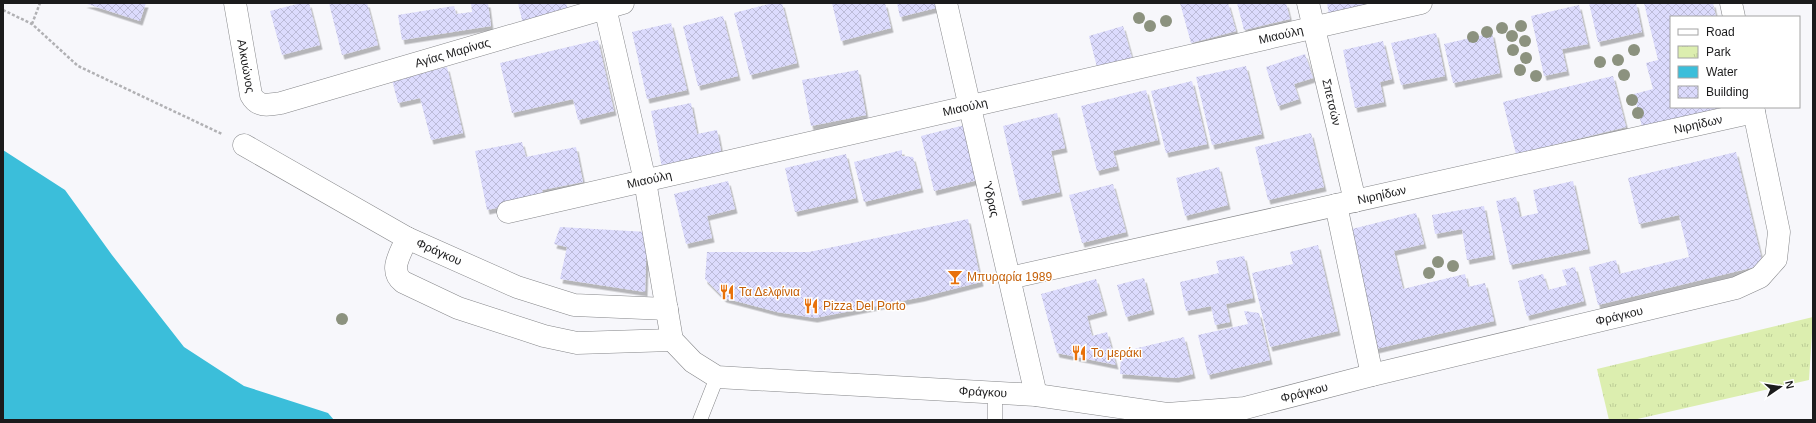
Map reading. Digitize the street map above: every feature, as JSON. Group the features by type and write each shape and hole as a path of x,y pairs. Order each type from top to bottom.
{"street":[{"name":"Αλκυώνος","path":"235,3 251,95 254,101 260,104 266,105 281,103"},
{"name":"Ύδρας","path":"946,3 1036,395"},
{"name":"Σπετσών","path":"1308,3 1314,28 1345,203 1372,375"},
{"name":"Μιαούλη","path":"508,212 1421,3"},
{"path":"1731,3 1734,16"},
{"name":"Αγίας Μαρίνας","path":"281,103 611,4"},
{"path":"611,4 672,340"},
{"name":"Νιρηίδων","path":"1009,278 1754,110"},
{"name":"Φράγκου","path":"667,309 574,305 517,287 407,238 396,265 395,272 398,278 403,282 458,308 544,336 577,343 672,340 693,362 717,377 1036,395 1167,414 1245,408 1372,375 1736,288 1760,277 1776,259 1778,232 1754,110"},
{"path":"244,145 407,238"}],"lane":[{"path":"700,420 717,377"},
{"path":"995,392 995,420"}],"path":[{"path":"32,24 40,3"},
{"path":"3,10 32,24 78,66 244,145"}],"green space":[{"path":"1813,317 1809,380 1633,420 1609,420 1597,369"}],"water":[{"path":"3,150 65,190 112,255 184,347 244,386 328,413 334,420 3,420"}],"building":[{"path":"84,3 146,3 140,21"},
{"path":"301,3 309,3 320,45 282,55 270,11"},
{"path":"329,3 367,3 378,45 342,55"},
{"path":"471,3 488,3 491,26 402,40 398,15 454,6 456,14 472,12"},
{"path":"518,3 566,3 569,13 523,24"},
{"path":"773,3 782,3 797,63 750,75 734,13"},
{"path":"832,3 885,3 891,28 841,41"},
{"path":"897,3 935,3 936,8 900,17"},
{"path":"1180,3 1228,3 1236,31 1191,43"},
{"path":"1237,3 1286,3 1290,19 1244,30"},
{"path":"1327,3 1373,3 1329,15"},
{"path":"1589,3 1636,3 1642,32 1598,42"},
{"path":"1644,3 1713,3 1716,16 1670,16 1670,108 1722,108 1642,127 1634,94 1653,89 1646,63 1658,60"},
{"path":"1579,5 1588,44 1562,49 1567,71 1544,76 1531,16"},
{"path":"723,16 738,76 698,86 683,26"},
{"path":"671,23 687,90 647,99 632,32"},
{"path":"1123,26 1132,58 1097,67 1089,36"},
{"path":"1436,33 1445,76 1401,85 1391,43"},
{"path":"1492,33 1500,73 1453,83 1444,44"},
{"path":"598,40 614,111 578,120 573,99 512,113 500,63"},
{"path":"1383,41 1392,79 1380,82 1384,102 1355,108 1343,50"},
{"path":"1305,54 1313,78 1294,84 1299,99 1278,106 1266,67"},
{"path":"1246,66 1262,134 1212,145 1196,77"},
{"path":"447,67 463,133 431,140 420,98 398,103 392,80"},
{"path":"858,70 866,115 811,126 802,80"},
{"path":"1613,76 1626,127 1516,154 1503,102"},
{"path":"1192,81 1207,144 1166,153 1151,91"},
{"path":"1146,90 1158,140 1113,151 1117,166 1097,171 1081,106"},
{"path":"691,103 697,134 717,130 722,156 662,168 651,111"},
{"path":"1057,113 1065,148 1051,151 1060,192 1020,201 1003,126"},
{"path":"965,125 978,180 934,191 921,136"},
{"path":"1311,133 1324,187 1268,200 1255,147"},
{"path":"522,142 526,157 576,147 583,182 542,190 544,198 487,210 475,151"},
{"path":"902,150 902,156 913,157 921,188 864,202 854,162"},
{"path":"1736,152 1763,265 1598,305 1589,267 1616,260 1619,274 1689,257 1679,215 1639,224 1628,178"},
{"path":"846,154 856,198 795,212 785,168"},
{"path":"1219,167 1228,205 1185,216 1176,178"},
{"path":"728,181 735,209 707,216 712,238 686,244 674,194"},
{"path":"1573,181 1588,249 1510,265 1496,201 1516,197 1520,217 1538,213 1533,190"},
{"path":"1113,184 1126,232 1082,243 1069,195"},
{"path":"1484,206 1493,255 1467,260 1462,229 1435,234 1432,215"},
{"path":"1416,213 1424,244 1394,251 1403,289 1465,274 1468,287 1485,283 1494,321 1376,349 1348,230"},
{"path":"968,219 981,282 922,297 815,318 777,312 724,298 705,279 707,252 809,252"},
{"path":"560,227 647,232 645,292 560,279 567,247 554,244"},
{"path":"1318,245 1338,331 1270,347 1252,273 1293,264 1290,252"},
{"path":"1244,256 1253,298 1226,304 1230,322 1215,325 1211,306 1186,311 1180,282 1219,273 1216,261"},
{"path":"1575,267 1584,301 1527,316 1518,281 1543,274 1548,290 1567,285 1562,270"},
{"path":"1144,278 1152,310 1126,317 1117,285"},
{"path":"1096,279 1105,311 1087,316 1092,336 1107,332 1116,365 1057,353 1041,294"},
{"path":"1244,311 1259,313 1270,360 1208,375 1198,335 1248,324"},
{"path":"1184,337 1193,374 1176,378 1120,374 1121,352"}],"place":[{"name":"Μπυραρία 1989","path":"955,277"},
{"name":"Τα Δελφίνια","path":"727,292"},
{"name":"Pizza Del Porto","path":"811,306"},
{"name":"Το μεράκι","path":"1079,353"}]}
